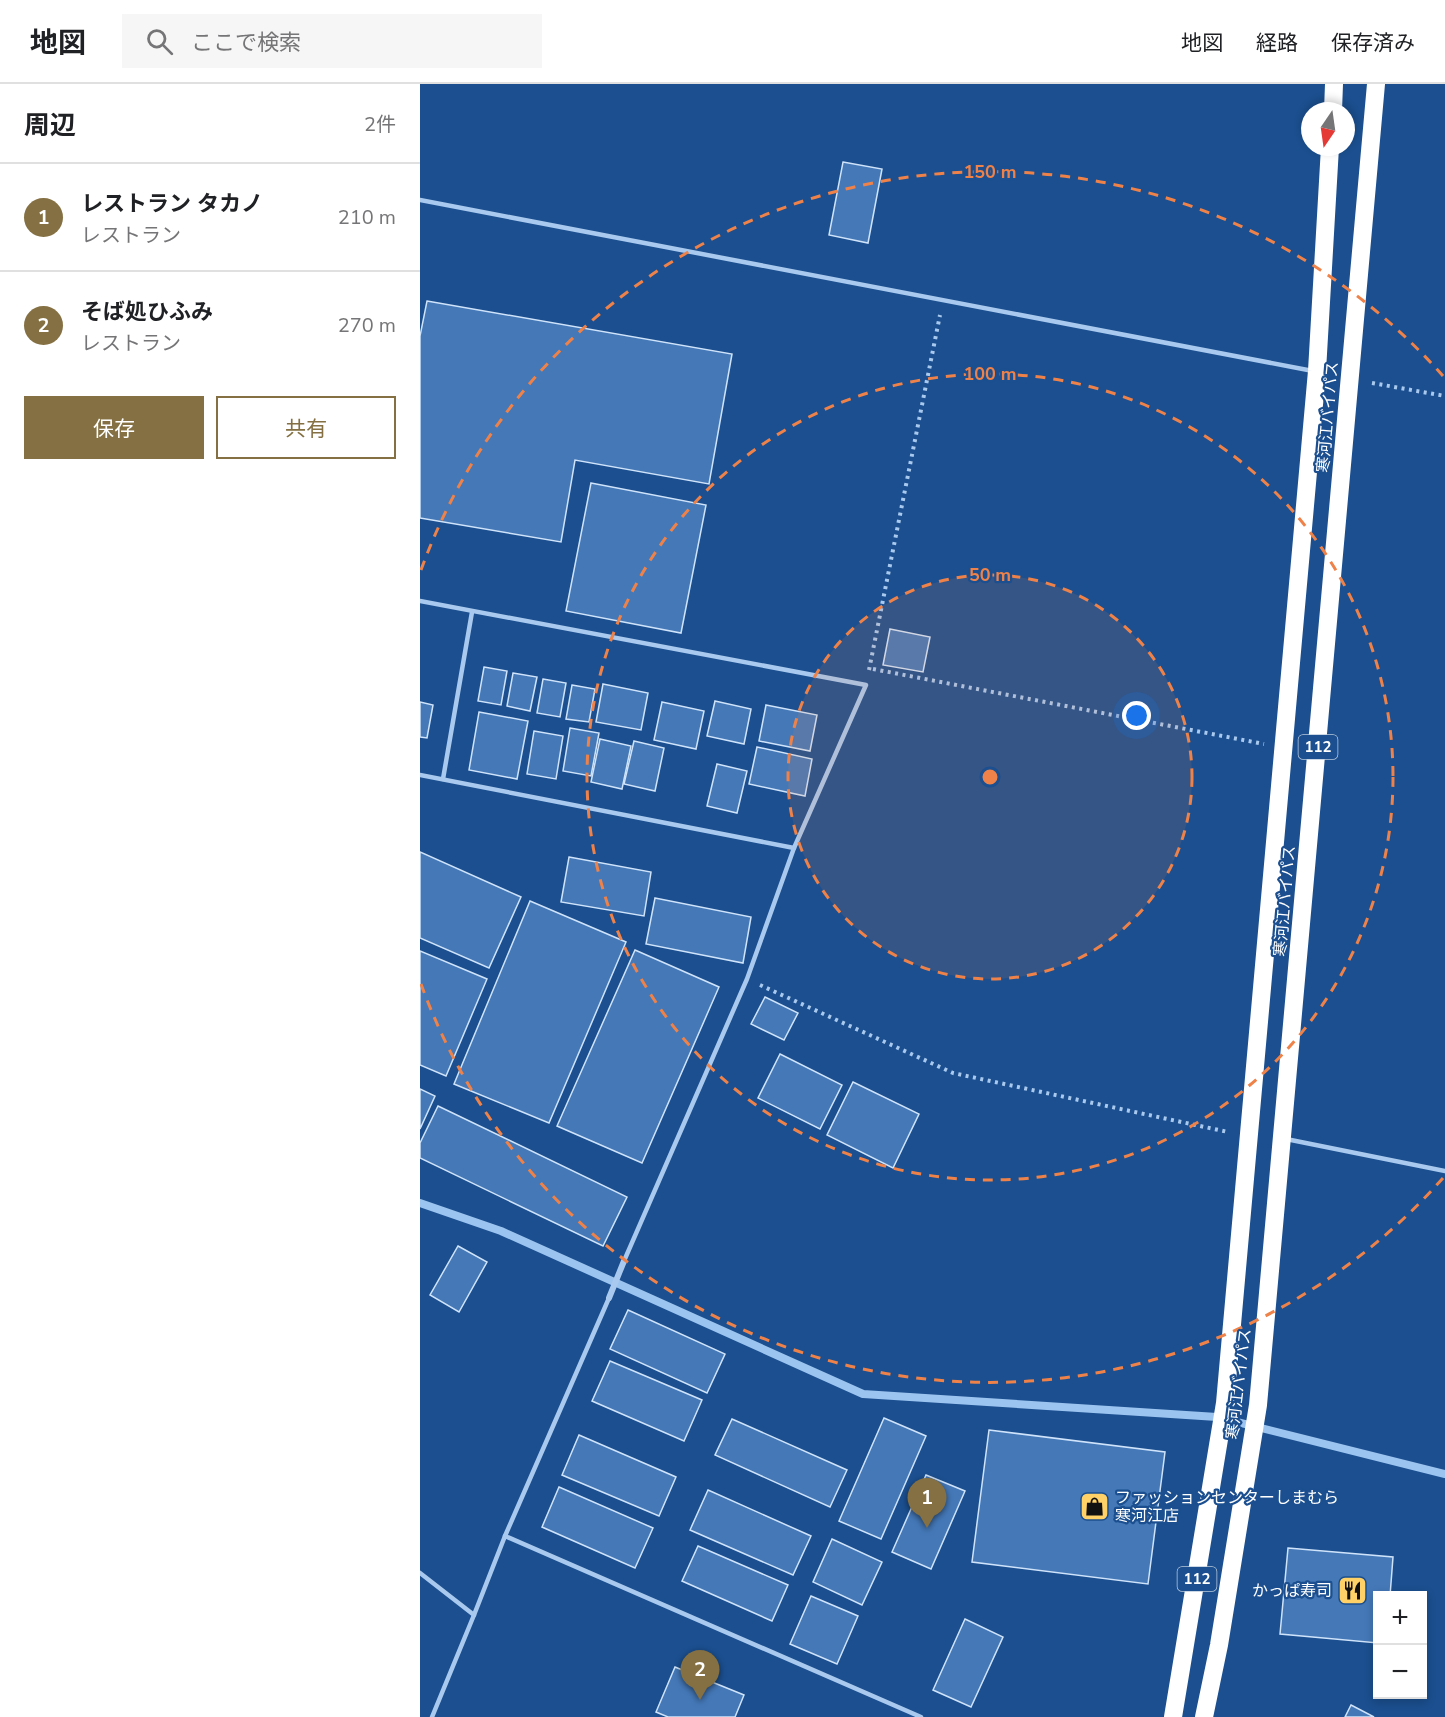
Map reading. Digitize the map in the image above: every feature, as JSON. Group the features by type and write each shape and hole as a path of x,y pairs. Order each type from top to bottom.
{"highway":[{"path":"1333,102 1334,84"},
{"name":"寒河江バイパス","path":"1204,1717 1219,1645 1257,1409 1376,84"},
{"name":"寒河江バイパス","path":"1173,1717 1225,1403 1281,747 1317,372 1329,156"}],"street":[{"path":"609,1298 624,1261"}],"lane":[{"path":"420,200 1317,372"},
{"path":"420,601 866,685 794,848 747,980 624,1261"},
{"path":"443,779 472,612"},
{"path":"420,775 794,848"},
{"path":"1283,1138 1445,1171"},
{"path":"432,1717 505,1536 609,1298"},
{"path":"505,1536 921,1717"},
{"path":"420,1573 474,1615"}],"path":[{"path":"866,685 943,300"},
{"path":"1351,379 1445,396"},
{"path":"870,669 1281,747"},
{"path":"747,980 953,1073 1249,1137"}],"building":[{"path":"843,162 882,169 868,243 829,235"},
{"path":"427,301 732,354 709,484 575,460 561,542 420,518 420,336"},
{"path":"591,483 706,505 681,633 566,611"},
{"path":"890,629 930,637 923,672 883,665"},
{"path":"484,667 507,671 501,705 478,701"},
{"path":"513,673 537,677 530,711 507,706"},
{"path":"543,679 566,683 560,717 537,713"},
{"path":"603,684 648,693 641,730 596,722"},
{"path":"572,685 595,689 589,722 566,719"},
{"path":"715,701 751,709 744,744 707,736"},
{"path":"420,702 433,705 427,738 420,737"},
{"path":"662,702 704,711 696,749 654,740"},
{"path":"766,705 817,715 810,751 759,741"},
{"path":"479,712 528,721 517,779 469,770"},
{"path":"570,728 599,733 591,776 563,771"},
{"path":"534,731 563,736 556,779 527,774"},
{"path":"600,739 631,746 622,789 591,782"},
{"path":"634,741 664,748 655,791 624,784"},
{"path":"757,747 812,759 805,796 749,784"},
{"path":"717,764 747,771 737,813 707,806"},
{"path":"420,852 521,897 489,968 420,938"},
{"path":"569,857 651,872 644,916 561,902"},
{"path":"655,898 751,917 743,963 646,944"},
{"path":"530,901 626,942 549,1123 454,1084"},
{"path":"635,950 719,987 642,1163 557,1126"},
{"path":"420,951 487,979 446,1076 420,1065"},
{"path":"765,997 798,1013 784,1040 751,1024"},
{"path":"780,1054 842,1085 820,1129 758,1098"},
{"path":"853,1082 919,1114 893,1168 827,1135"},
{"path":"420,1089 435,1096 420,1129"},
{"path":"438,1106 627,1197 603,1246 420,1158 420,1143"},
{"path":"458,1246 487,1262 459,1312 430,1295"},
{"path":"628,1310 725,1354 707,1393 610,1349"},
{"path":"610,1361 702,1400 684,1441 592,1401"},
{"path":"884,1418 926,1436 881,1539 839,1521"},
{"path":"732,1419 847,1470 830,1507 715,1455"},
{"path":"989,1430 1165,1452 1148,1584 972,1562"},
{"path":"579,1435 676,1477 659,1516 562,1475"},
{"path":"926,1475 965,1491 931,1569 892,1552"},
{"path":"559,1487 653,1528 635,1568 542,1527"},
{"path":"708,1490 811,1536 793,1575 690,1530"},
{"path":"832,1539 882,1562 862,1605 813,1582"},
{"path":"698,1546 788,1585 772,1621 682,1581"},
{"path":"1288,1548 1393,1557 1390,1591 1373,1591 1373,1643 1280,1634"},
{"path":"811,1596 858,1616 837,1664 790,1644"},
{"path":"965,1619 1003,1637 971,1707 933,1690"},
{"path":"675,1667 744,1695 735,1717 668,1717 656,1712"},
{"path":"1351,1705 1374,1717 1345,1717"}],"waterway":[{"path":"420,1203 501,1231 863,1394 1217,1417 1445,1474"}],"place":[{"name":"ファッションセンターしまむら 寒河江店","path":"1094,1507"},
{"name":"レストラン タカノ","path":"927,1528"},
{"name":"かっぱ寿司","path":"1353,1591"},
{"name":"そば処ひふみ","path":"700,1700"}]}
